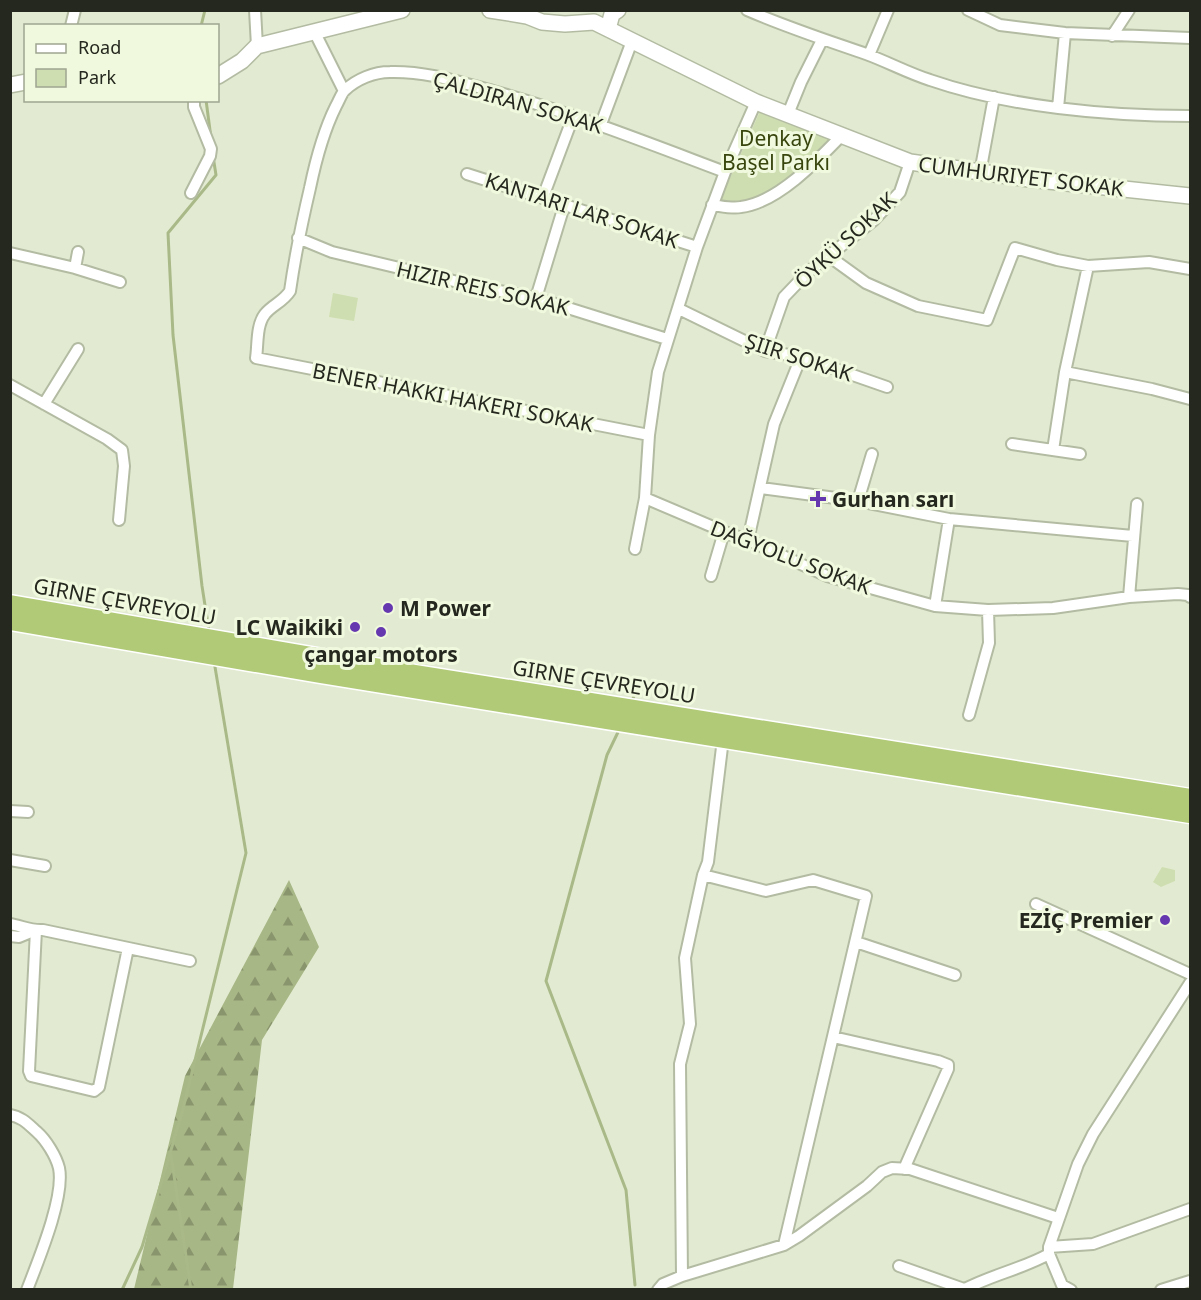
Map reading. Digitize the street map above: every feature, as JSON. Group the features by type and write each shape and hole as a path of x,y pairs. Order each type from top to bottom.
{"highway":[{"name":"GIRNE ÇEVREYOLU","path":"10,604 186,643 238,652 416,674 607,712 1191,798"},
{"name":"GIRNE ÇEVREYOLU","path":"10,621 186,643"},
{"name":"GIRNE ÇEVREYOLU","path":"648,718 723,739 1191,814"}],"street":[{"path":"255,10 257,46"},
{"path":"219,75 242,61 257,46 402,10"},
{"path":"490,10 528,13 542,22 565,24 602,20 618,10"},
{"path":"747,10 931,81 994,97 1058,108 1148,116 1191,116"},
{"path":"868,55 888,10"},
{"path":"968,10 1000,25 1065,33 1191,38"},
{"path":"1112,36 1129,10"},
{"name":"CUMHURIYET SOKAK","path":"602,20 632,41 756,102 910,162 980,173 1191,196"},
{"path":"314,31 344,91"},
{"path":"1058,108 1065,33"},
{"path":"788,114 808,66 822,40"},
{"path":"601,124 632,41"},
{"path":"650,435 256,358 261,323 265,314 290,291 298,238 319,147 328,121 344,91 369,75 389,72 442,77 533,102 573,117 601,124 631,138 725,172"},
{"path":"980,173 994,97"},
{"path":"191,194 210,156 211,149 194,102"},
{"path":"636,549 645,498 658,372 712,205 756,102"},
{"path":"543,197 573,117"},
{"path":"712,205 741,207 769,197 805,172 842,135"},
{"name":"ÖYKÜ SOKAK","path":"765,351 784,297 807,273 874,220 889,204 900,192 910,162"},
{"path":"467,174 697,247"},
{"path":"536,298 564,206"},
{"path":"298,238 332,252 479,287 536,298 667,339"},
{"path":"830,257 866,283 918,306 987,320 1015,248 1088,266 1149,262 1191,269"},
{"path":"75,268 78,252"},
{"path":"10,253 75,268 120,282"},
{"path":"1053,450 1065,372 1088,266"},
{"name":"ŞIIR SOKAK","path":"679,309 765,351 801,357 887,387"},
{"path":"44,404 78,349"},
{"path":"748,540 774,424 801,357"},
{"path":"1065,372 1191,399"},
{"path":"10,385 107,439 122,450 124,466 119,520"},
{"path":"1012,444 1080,454"},
{"path":"858,501 872,454"},
{"path":"761,488 858,501 949,519 1133,536"},
{"name":"DAĞYOLU SOKAK","path":"645,498 748,540 827,576 936,606 988,610 1053,608 1129,597 1178,594 1191,597"},
{"path":"1129,597 1137,504"},
{"path":"936,606 949,519"},
{"path":"711,576 724,532"},
{"path":"969,715 989,643 988,610"},
{"path":"682,1276 680,1064 690,1024 685,958 703,875 708,862 723,739"},
{"path":"10,811 28,812"},
{"path":"10,860 45,866"},
{"path":"703,875 766,891 813,880 866,896 784,1245"},
{"path":"1036,904 1191,974"},
{"path":"10,924 190,961"},
{"path":"10,936 19,937 36,930"},
{"path":"36,930 29,1071 35,1078 94,1091 99,1087 128,948"},
{"path":"856,942 955,975"},
{"path":"899,1266 963,1289 1039,1259 1049,1250 1078,1164 1093,1134 1191,983"},
{"path":"833,1037 945,1062 948,1065 904,1169"},
{"path":"10,1114 20,1117 45,1139 59,1167 58,1194 27,1290"},
{"path":"658,1290 663,1284 682,1276 784,1245 867,1186 882,1172 892,1168 904,1169 1058,1218"},
{"path":"1049,1250 1093,1244 1191,1209"},
{"path":"1049,1250 1062,1285 1071,1290"},
{"path":"1161,1290 1191,1281"}],"green space":[{"name":"Denkay Başel Parkı","path":"761,109 834,138 793,177 768,194 743,203 720,200"},
{"path":"333,293 358,298 354,321 329,317"},
{"path":"1162,867 1175,870 1175,881 1161,887 1153,882"},
{"path":"289,880 319,947 262,1040 233,1289 134,1289 185,1076"}],"waterway":[{"path":"202,24 205,10"},
{"path":"206,102 211,138"},
{"path":"209,631 173,335 168,233 216,175 213,156"},
{"path":"122,1290 142,1247 182,1113 246,853 214,661"},
{"path":"631,703 638,687"},
{"path":"620,728 607,755 546,981 626,1190 635,1285"},
{"path":"171,1155 191,1290"}],"place":[{"name":"Gurhan sarı","path":"818,499"},
{"name":"M Power","path":"388,608"},
{"name":"LC Waikiki","path":"355,627"},
{"name":"çangar motors","path":"381,632"},
{"name":"EZİÇ Premier","path":"1165,920"}]}
